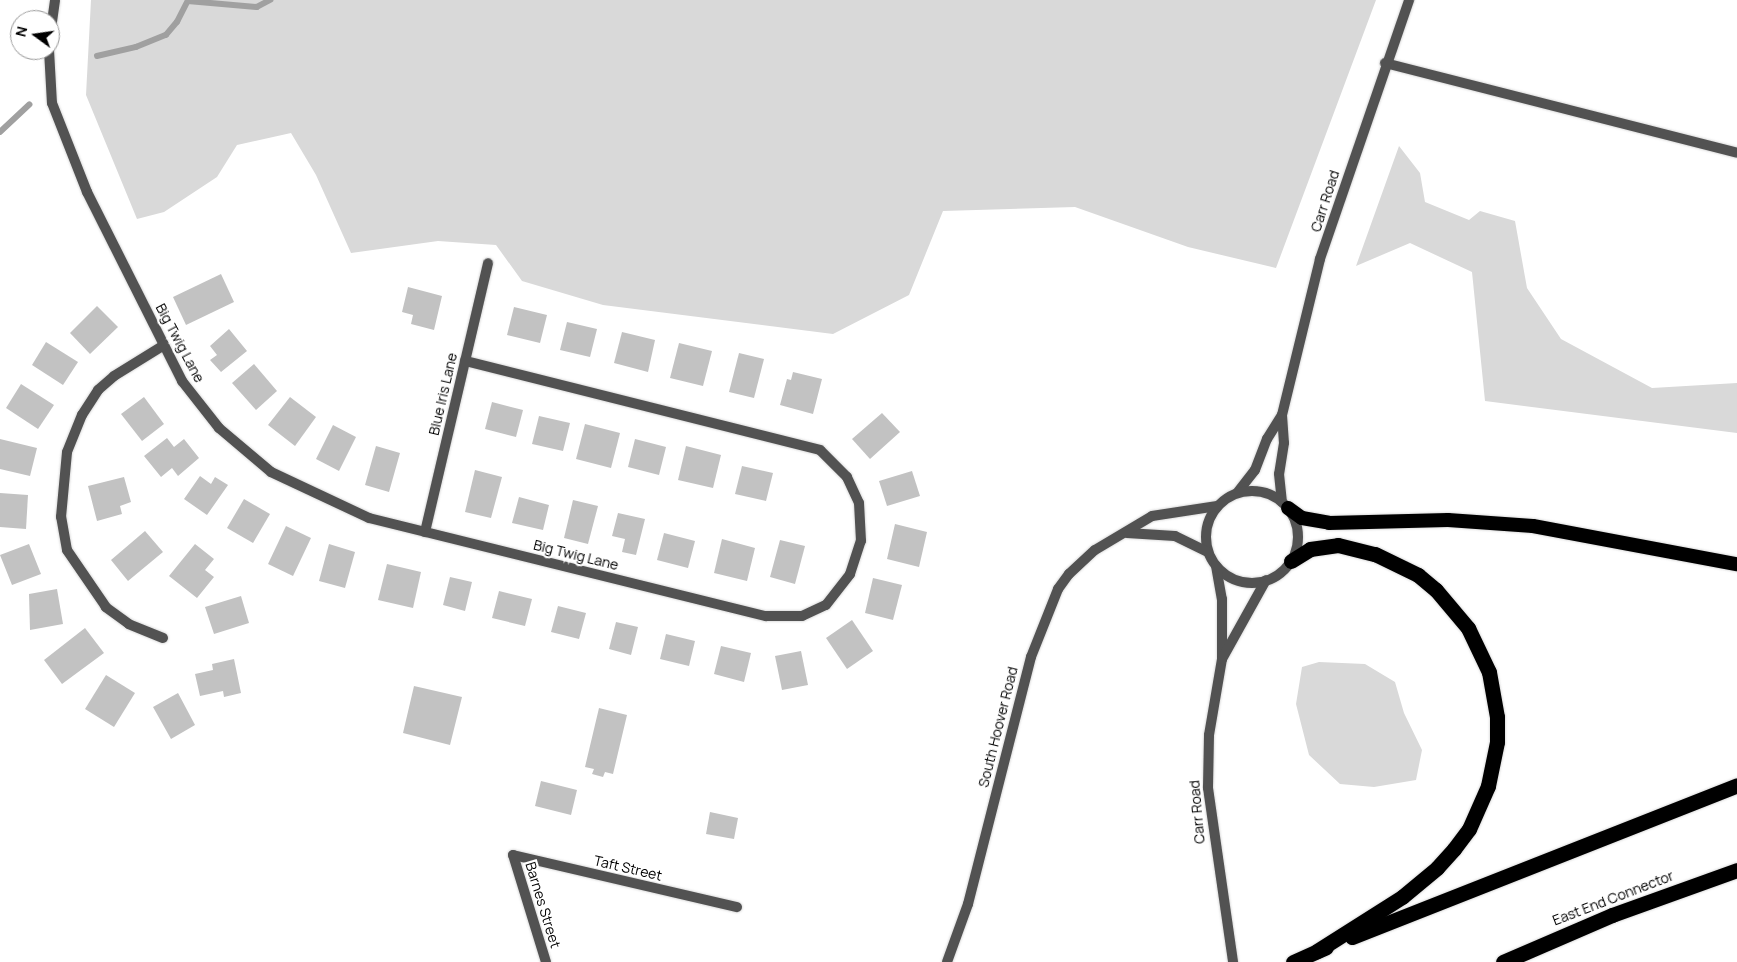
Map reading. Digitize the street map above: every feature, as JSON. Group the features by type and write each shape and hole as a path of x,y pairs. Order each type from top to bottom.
{"highway":[{"path":"1285,505 1302,518 1320,523 1448,520 1533,526 1737,564"},
{"path":"1291,561 1310,549 1338,546 1375,554 1418,575 1436,590 1468,628 1489,672 1497,717 1497,742 1488,786 1469,829 1454,849 1402,897 1317,951"},
{"path":"1293,962 1737,785"},
{"name":"East End Connector","path":"1503,962 1605,918 1737,870"}],"street":[{"name":"Carr Road","path":"1285,505 1279,474 1284,443 1282,415 1320,259 1385,63 1409,0"},
{"name":"Big Twig Lane","path":"49,60 52,103 88,192 182,381 219,428 271,472 368,518 766,616 802,616 826,605 850,574 861,541 858,503 847,477 820,450 465,361"},
{"path":"1385,63 1737,153"},
{"name":"Blue Iris Lane","path":"425,532 488,263"},
{"path":"163,638 129,624 106,607 67,550 60,517 67,452 82,415 98,390 114,376 164,345"},
{"name":"Carr Road","path":"1237,493 1255,470 1267,439 1282,415"},
{"path":"1261,492 1285,505 1295,522 1298,538 1291,561 1280,572 1266,580 1251,583 1235,580 1216,566 1208,552 1207,528 1218,506 1237,493 1261,492"},
{"name":"South Hoover Road","path":"947,962 968,904 1021,693 1046,614 1058,589 1081,562 1152,516 1218,506"},
{"path":"1127,533 1175,536 1208,552"},
{"name":"Carr Road","path":"1216,566 1222,599 1222,659 1210,727 1208,788 1233,962"},
{"name":"Carr Road","path":"1222,659 1266,580"},
{"name":"Taft Street","path":"513,855 737,907"},
{"name":"Barnes Street","path":"513,855 546,962"}],"shaded area":[{"path":"91,0 1376,0 1276,268 1188,247 1075,207 943,211 909,295 833,334 603,305 522,281 496,245 438,241 351,253 316,175 291,133 237,145 217,177 164,212 137,219 86,95"},
{"path":"1399,146 1420,173 1425,202 1469,220 1480,211 1515,221 1527,288 1561,339 1652,388 1737,383 1737,433 1485,401 1472,272 1410,243 1356,266"},
{"path":"1319,662 1365,664 1395,682 1404,713 1422,750 1416,780 1374,787 1340,784 1309,755 1296,704 1302,667"}],"building":[{"path":"221,274 234,302 186,325 173,297"},
{"path":"408,287 442,296 434,330 411,324 413,315 402,312"},
{"path":"97,306 118,327 90,354 70,333"},
{"path":"514,307 547,315 540,343 507,335"},
{"path":"567,322 597,329 590,357 560,350"},
{"path":"229,329 247,351 221,372 210,360 217,355 210,346"},
{"path":"622,332 655,340 648,372 614,363"},
{"path":"46,342 78,362 63,385 32,365"},
{"path":"679,343 712,351 703,386 670,378"},
{"path":"739,353 764,359 754,398 729,392"},
{"path":"254,364 277,391 256,410 232,383"},
{"path":"793,372 822,379 813,414 780,405 787,379 791,380"},
{"path":"21,384 54,405 38,429 6,408"},
{"path":"144,397 164,424 142,441 121,414"},
{"path":"290,397 316,417 295,446 268,425"},
{"path":"492,402 523,410 516,437 485,429"},
{"path":"882,413 900,432 870,459 852,439"},
{"path":"539,416 570,423 563,451 532,444"},
{"path":"585,424 620,433 611,468 576,459"},
{"path":"333,425 356,437 339,471 316,459"},
{"path":"167,438 174,447 184,439 199,458 178,476 172,468 161,477 144,456"},
{"path":"0,439 37,448 30,476 0,469"},
{"path":"635,439 666,447 659,475 628,467"},
{"path":"376,446 400,453 389,492 365,485"},
{"path":"686,446 721,455 713,488 678,480"},
{"path":"742,466 773,473 766,501 735,494"},
{"path":"475,470 502,477 491,518 465,512"},
{"path":"912,471 920,496 887,506 879,481"},
{"path":"200,476 211,484 215,477 228,485 207,515 184,499"},
{"path":"124,477 131,502 120,506 122,514 97,521 88,486"},
{"path":"0,493 28,495 26,529 0,527"},
{"path":"519,497 549,505 543,530 512,523"},
{"path":"244,499 270,514 253,543 227,528"},
{"path":"573,500 598,506 588,544 564,538"},
{"path":"618,513 645,519 636,555 622,552 625,539 612,536"},
{"path":"895,524 927,532 919,567 887,559"},
{"path":"286,526 311,538 293,576 268,564"},
{"path":"145,531 163,552 128,581 111,560"},
{"path":"664,533 695,541 688,568 657,560"},
{"path":"722,539 755,548 747,581 714,573"},
{"path":"780,540 805,546 795,584 770,577"},
{"path":"29,544 41,574 12,585 0,555"},
{"path":"195,544 214,559 205,570 214,577 197,598 169,576"},
{"path":"329,544 355,552 345,588 319,581"},
{"path":"387,564 421,572 413,608 378,600"},
{"path":"450,577 472,582 465,611 443,605"},
{"path":"873,578 902,585 893,620 865,613"},
{"path":"57,589 63,624 30,630 29,594"},
{"path":"499,591 532,599 525,626 492,618"},
{"path":"241,596 249,623 214,634 205,607"},
{"path":"558,606 586,613 579,639 551,632"},
{"path":"852,620 873,651 847,669 826,638"},
{"path":"616,622 638,627 631,655 609,649"},
{"path":"85,628 104,653 62,684 44,660"},
{"path":"666,634 695,641 689,666 660,659"},
{"path":"721,646 751,653 744,682 714,674"},
{"path":"801,651 808,685 782,690 775,656"},
{"path":"234,659 241,693 224,697 223,691 200,696 195,674 213,670 212,664"},
{"path":"106,675 135,693 114,727 85,709"},
{"path":"414,686 462,697 450,745 403,733"},
{"path":"178,693 195,725 171,739 153,707"},
{"path":"599,708 627,715 613,774 605,772 603,777 592,774 594,769 585,767"},
{"path":"541,781 577,790 571,815 535,806"},
{"path":"710,812 738,818 734,839 706,834"}],"waterway":[{"path":"97,56 136,47 166,35 177,22 188,0"},
{"path":"188,1 257,7 270,0"},
{"path":"0,132 29,105"}]}
